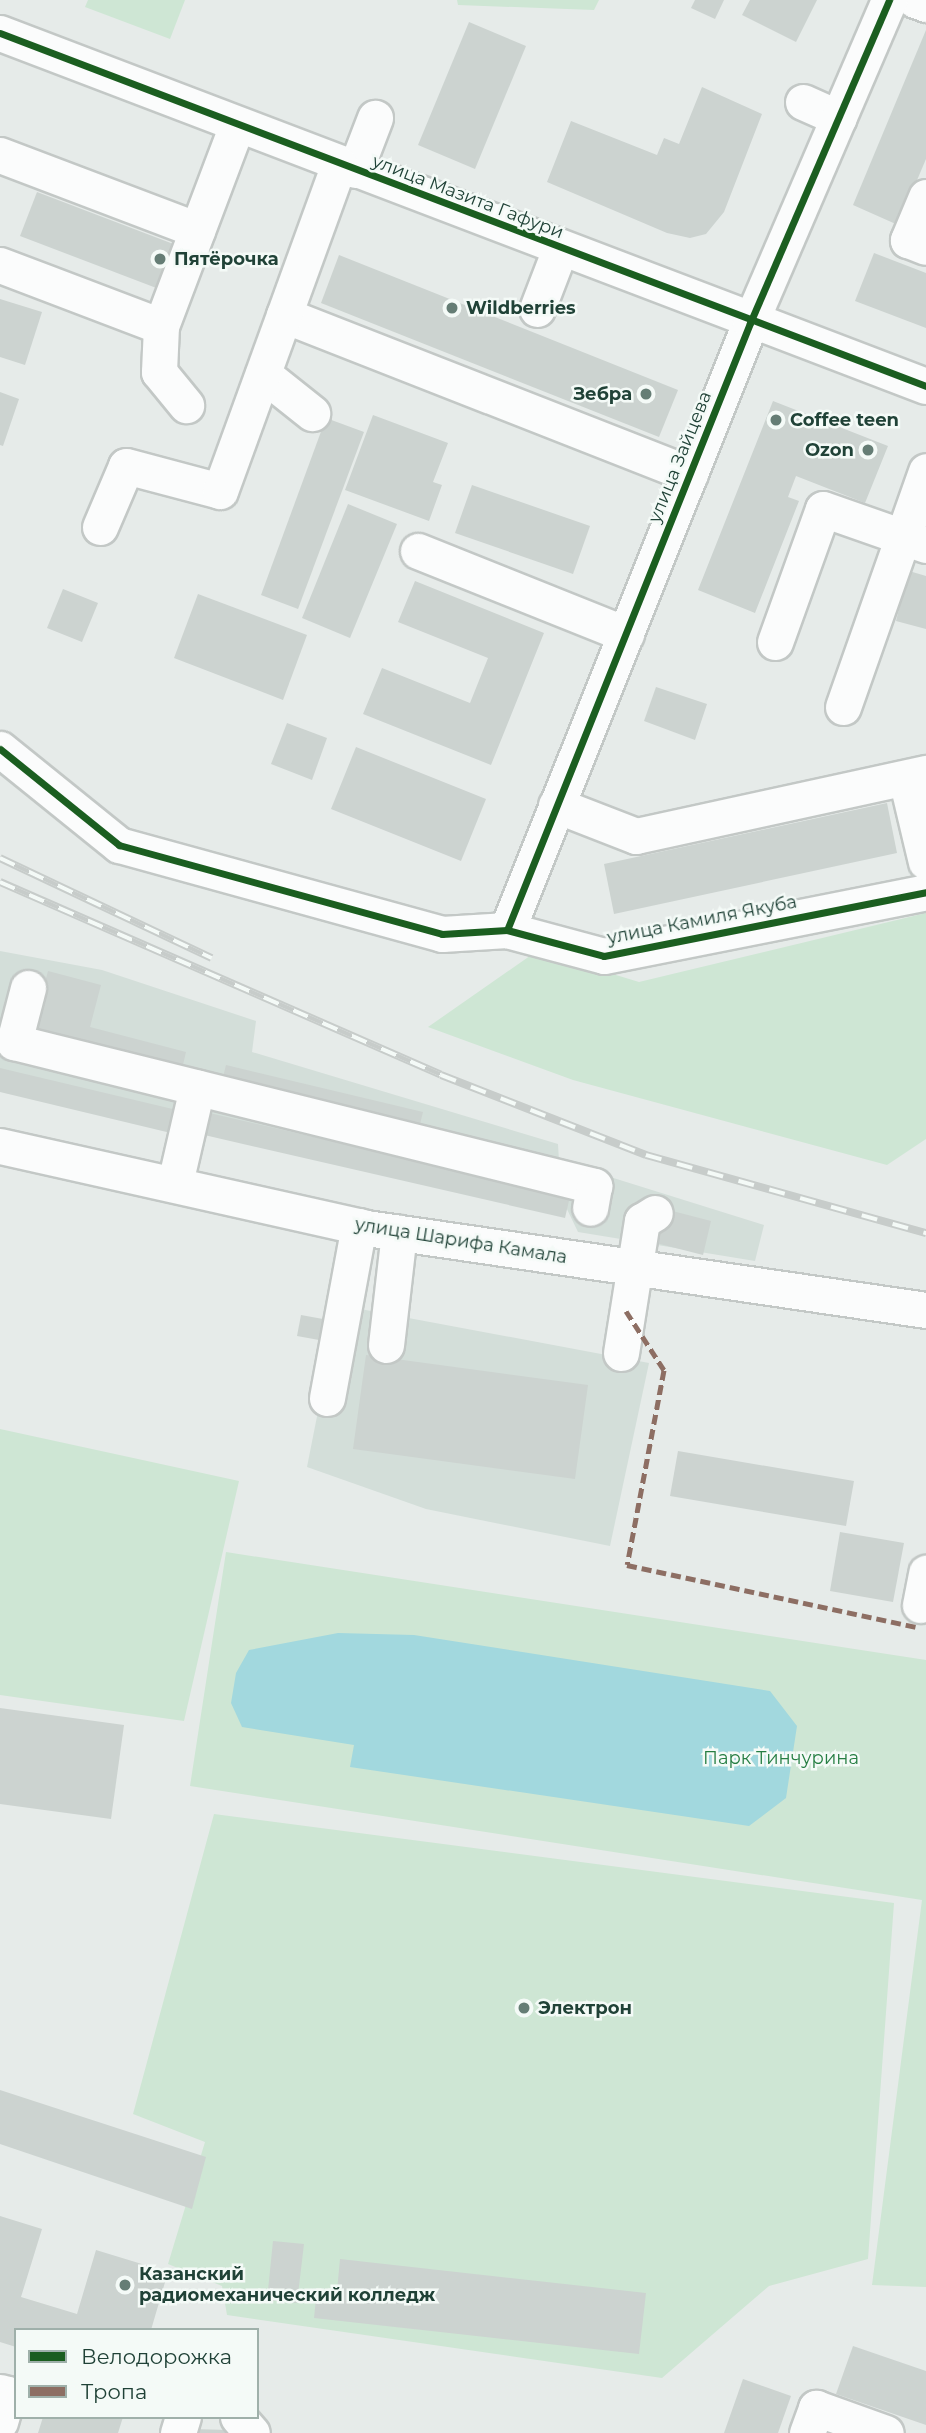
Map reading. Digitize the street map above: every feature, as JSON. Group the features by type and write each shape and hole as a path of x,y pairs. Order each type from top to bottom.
{"street":[{"name":"улица Зайцева","path":"507,930 751,323 889,0"},
{"path":"915,0 926,4"},
{"name":"улица Мазита Гафури","path":"0,33 751,323 926,386"},
{"path":"803,102 839,118"},
{"path":"100,527 126,466 220,491 284,315 347,167 375,117"},
{"path":"186,405 159,372 162,326 237,125"},
{"path":"0,155 197,230"},
{"path":"926,197 908,240 926,247"},
{"path":"537,310 560,249"},
{"path":"0,265 162,326"},
{"path":"284,315 690,474"},
{"path":"263,374 312,412"},
{"path":"843,707 914,541 926,471"},
{"path":"775,642 823,509 914,541"},
{"path":"418,551 626,634"},
{"name":"улица Камиля Якуба","path":"0,749 119,845 442,934 507,930 604,956 926,892"},
{"path":"556,805 636,836 916,775 926,862"},
{"path":"28,988 14,1042 594,1186 590,1209"},
{"path":"176,1183 197,1088"},
{"name":"улица Шарифа Камала","path":"0,1146 176,1183 359,1226 926,1310"},
{"path":"621,1353 642,1220 655,1213"},
{"path":"327,1398 359,1226"},
{"path":"386,1345 400,1233"},
{"path":"0,2392 8,2394 0,2422"},
{"path":"807,2433 816,2408 886,2433"},
{"path":"246,2433 252,2433"}],"shaded area":[{"path":"0,951 102,970 256,1021 252,1052 558,1144 559,1161 764,1225 755,1261 578,1232 564,1203 0,1088"},
{"path":"339,1305 649,1363 610,1546 426,1509 307,1467"}],"green space":[{"path":"88,0 185,0 170,39 85,7"},
{"path":"457,0 599,0 594,10 458,5"},
{"path":"926,913 926,1139 887,1165 573,1080 428,1027 537,951 639,982"},
{"path":"0,1429 239,1481 184,1721 0,1695"},
{"name":"Парк Тинчурина","path":"226,1552 926,1660 926,2287 872,2285 922,1900 190,1786"},
{"name":"Электрон","path":"214,1814 894,1903 868,2259 769,2286 662,2378 227,2315 222,2286 168,2264 205,2142 133,2114"}],"water":[{"path":"338,1633 414,1635 770,1691 797,1726 786,1798 749,1826 350,1767 354,1745 242,1727 231,1703 236,1673 249,1650"}],"building":[{"path":"695,0 724,0 715,19 691,8"},
{"path":"750,0 817,0 796,42 742,15"},
{"path":"469,22 526,46 475,169 418,145"},
{"path":"926,30 926,159 898,225 853,205"},
{"path":"702,87 762,114 724,212 706,234 690,238 667,233 547,182 571,121 657,155 664,138 679,144"},
{"path":"37,192 176,245 159,289 20,236"},
{"path":"874,253 926,273 926,328 855,301"},
{"path":"339,255 678,390 659,437 321,303"},
{"path":"0,299 42,312 25,365 0,357"},
{"path":"0,392 19,399 3,446 0,445"},
{"path":"773,401 888,446 865,503 796,476 788,497 799,501 755,613 698,590"},
{"path":"373,415 448,443 433,482 442,485 429,521 345,490"},
{"path":"326,418 364,432 298,609 261,595"},
{"path":"472,485 590,526 573,574 455,533"},
{"path":"348,504 397,524 350,638 302,618"},
{"path":"899,568 926,576 926,629 896,621 901,601 891,598"},
{"path":"415,581 544,633 491,765 363,714 382,668 470,703 488,658 398,622"},
{"path":"63,589 98,603 82,642 47,628"},
{"path":"198,594 307,635 283,700 174,658"},
{"path":"656,687 707,704 695,740 644,721"},
{"path":"287,723 327,738 312,780 271,764"},
{"path":"356,747 486,799 461,861 331,809"},
{"path":"887,803 897,853 614,914 604,864"},
{"path":"48,971 101,985 90,1027 186,1052 180,1078 30,1038"},
{"path":"226,1065 423,1112 417,1136 220,1089"},
{"path":"0,1068 181,1111 175,1134 0,1092"},
{"path":"205,1112 570,1196 565,1218 200,1134"},
{"path":"661,1208 711,1221 703,1255 652,1242"},
{"path":"301,1315 323,1319 319,1340 297,1336"},
{"path":"366,1355 588,1385 575,1479 353,1449"},
{"path":"678,1451 854,1481 846,1526 670,1496"},
{"path":"840,1532 904,1543 893,1602 830,1591"},
{"path":"0,1708 124,1725 111,1819 0,1804"},
{"path":"0,2090 206,2157 192,2209 0,2144"},
{"name":"Казанский радиомеханический колледж","path":"0,2216 42,2229 21,2297 77,2314 96,2250 168,2272 152,2328 14,2328 14,2346 0,2342"},
{"path":"273,2241 304,2244 297,2303 267,2300"},
{"path":"340,2259 646,2293 639,2354 314,2318 317,2289 337,2291"},
{"path":"853,2346 926,2371 926,2425 836,2394"},
{"path":"743,2379 791,2396 778,2433 724,2433"},
{"path":"42,2419 122,2419 118,2433 38,2433"},
{"path":"191,2429 229,2430 228,2433 191,2433"}],"railway":[{"path":"0,858 212,958"},
{"path":"0,882 441,1075 646,1155 926,1233"}],"marked path":[{"path":"626,1311 664,1370 627,1565 920,1628"}],"cycle path":[{"path":"507,930 750,323 889,0"},
{"path":"0,33 926,386"},
{"path":"0,749 119,845 442,934 507,930 604,956 926,892"}],"place":[{"name":"Пятёрочка","path":"160,259"},
{"name":"Wildberries","path":"452,308"},
{"name":"Зебра","path":"646,394"},
{"name":"Coffee teen","path":"776,420"},
{"name":"Ozon","path":"868,450"},
{"name":"Электрон","path":"524,2008"},
{"name":"Казанский радиомеханический колледж","path":"125,2285"}]}
